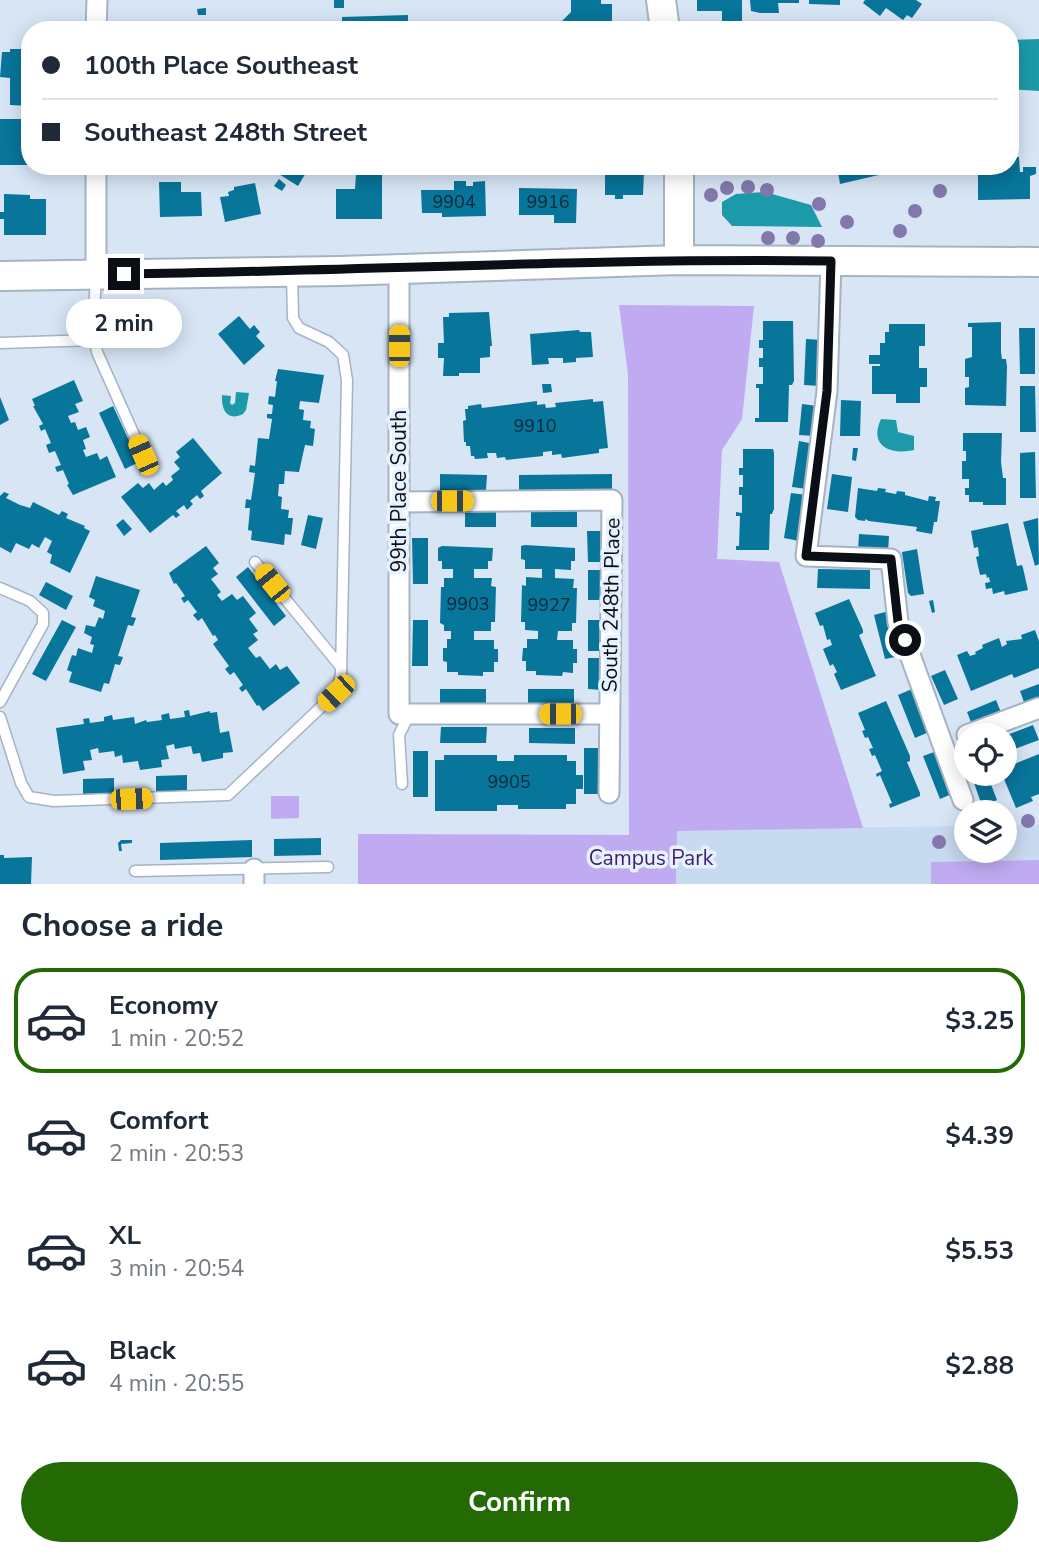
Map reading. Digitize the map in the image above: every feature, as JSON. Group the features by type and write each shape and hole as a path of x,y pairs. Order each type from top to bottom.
{"street":[{"path":"96,21 97,0"},
{"path":"661,0 664,21"},
{"path":"96,175 96,274"},
{"path":"679,175 679,260"},
{"path":"0,276 399,269 679,260 1039,262"},
{"path":"831,261 827,391 806,556 891,559 898,622 963,800"},
{"name":"99th Place South","path":"399,269 399,502 404,714"},
{"name":"South 248th Place","path":"399,502 612,500 610,714"},
{"path":"998,723 1039,708"},
{"path":"404,714 610,714 609,793"},
{"path":"944,744 954,740"}],"lane":[{"path":"0,717 21,783 29,797 54,801 229,795 336,693 341,668 347,380 343,355 329,342 299,328 293,318 292,271"},
{"path":"96,274 93,332 97,352 143,455"},
{"path":"0,343 95,340"},
{"path":"255,562 341,668"},
{"path":"0,588 30,601 43,613 43,624 0,702"},
{"path":"402,784 399,735 404,714"},
{"path":"135,871 254,877 328,867"}],"shaded area":[{"path":"1017,825 1039,825 1039,884 676,884 677,830 954,826 954,863 1017,863"}],"green space":[{"name":"Campus Park","path":"619,305 754,306 742,419 722,450 717,559 779,562 863,828 677,831 676,884 358,884 358,834 629,835 628,375"},
{"path":"271,796 299,796 299,818 271,819"},
{"path":"1017,860 1039,860 1039,884 931,884 931,862 1017,863"}],"water":[{"path":"1039,39 1039,91 1019,90 1019,40"},
{"path":"765,192 811,205 822,227 732,226 722,215 722,202 736,194"},
{"path":"236,392 249,393 246,410 243,414 233,416 226,413 222,395 231,396 232,405 235,403"},
{"path":"881,419 896,420 898,432 914,436 914,450 898,451 884,447 878,436"}],"building":[{"path":"334,0 344,0 344,8 334,8"},
{"path":"571,0 601,0 601,4 612,4 612,21 562,21 571,12"},
{"path":"697,0 742,0 742,21 722,21 722,11 697,11"},
{"path":"750,0 799,0 799,3 778,3 779,13 760,13 751,11"},
{"path":"809,0 840,0 840,5 809,4"},
{"path":"865,0 916,0 922,4 912,18 907,15 903,20 886,8 880,16 863,3"},
{"path":"206,8 206,15 198,15 197,9"},
{"path":"408,15 408,21 342,21 342,17"},
{"path":"10,49 21,49 21,106 10,105 10,78 0,77 2,52 10,52"},
{"path":"0,119 21,119 21,165 0,165"},
{"path":"1019,157 1020,172 1023,172 1023,167 1036,167 1036,174 1030,176 1030,199 978,200 978,175 1019,175"},
{"path":"280,175 305,175 298,186"},
{"path":"356,175 382,175 382,219 336,219 336,189 355,189"},
{"path":"605,175 644,175 643,195 623,195 623,199 615,199 615,195 605,195"},
{"path":"838,175 879,175 840,184"},
{"path":"279,179 286,185 282,191 274,186"},
{"path":"454,181 466,181 466,186 473,186 473,182 485,181 486,216 442,217 442,213 422,213 421,190 454,190"},
{"path":"159,182 181,182 181,192 201,192 202,216 160,217"},
{"path":"255,183 261,214 225,222 220,197 229,196 228,192 234,190 234,187"},
{"path":"519,188 577,189 576,223 554,223 554,215 519,215"},
{"path":"4,194 46,199 46,235 4,235 4,219 0,219 0,212 4,212"},
{"path":"489,312 492,346 490,357 480,358 480,373 443,376 444,358 438,358 438,343 444,343 443,317 449,317 449,313"},
{"path":"239,316 250,329 254,325 260,332 256,336 265,346 244,365 218,334"},
{"path":"763,321 793,321 794,381 789,385 788,422 755,422 755,418 759,418 759,388 756,388 756,384 763,384 763,367 759,367 759,358 763,358 763,348 759,348 759,340 763,340"},
{"path":"1001,322 1001,352 1007,367 1006,406 965,405 965,388 969,387 969,377 965,377 965,359 972,357 972,327 968,327 968,323"},
{"path":"889,324 925,324 925,346 919,346 919,368 927,368 927,387 920,387 920,403 896,403 896,394 872,394 872,366 880,364 869,364 869,355 880,355 880,343 885,343 885,332 889,332"},
{"path":"1019,328 1035,328 1035,374 1020,374"},
{"path":"579,330 591,332 593,357 576,358 576,362 563,363 563,358 548,358 549,364 532,365 530,334"},
{"path":"806,339 822,340 820,386 804,385"},
{"path":"278,369 324,375 319,403 300,401 299,409 304,410 303,420 311,421 310,428 315,429 313,446 305,445 299,472 285,471 284,484 279,484 281,509 289,510 288,518 293,518 291,535 285,534 284,545 251,540 252,531 248,530 250,508 245,508 246,499 251,500 255,473 249,472 250,465 255,466 258,438 269,439 272,419 267,418 267,414 272,414 273,405 268,404 269,396 275,397"},
{"path":"74,380 83,401 75,404 79,412 68,416 71,423 75,422 78,430 86,427 90,437 83,440 86,457 97,453 100,460 107,456 116,477 73,495 63,470 57,472 55,467 61,465 55,451 49,453 46,445 51,443 45,429 41,431 39,426 43,424 32,399"},
{"path":"542,384 551,384 552,392 543,393"},
{"path":"1020,386 1035,386 1036,432 1020,432"},
{"path":"0,397 9,420 0,425"},
{"path":"593,399 593,402 603,401 608,448 599,449 599,453 562,458 561,454 552,455 552,451 543,452 543,456 506,460 505,457 497,458 496,453 487,453 488,458 475,459 471,456 470,446 466,446 464,442 463,421 466,420 465,409 468,409 468,406 481,404 482,408 537,401 537,405 545,404 546,408 556,407 555,403"},
{"path":"841,400 861,401 860,436 840,436"},
{"path":"802,404 817,406 814,436 799,435"},
{"path":"113,406 139,462 125,469 99,413"},
{"path":"963,433 1002,433 1001,462 1003,478 1006,478 1006,505 969,502 965,488 969,488 969,479 962,479 962,461 966,461"},
{"path":"193,438 222,473 201,491 204,496 200,499 197,495 190,501 193,504 187,510 184,505 176,511 180,515 176,518 173,515 150,533 121,497 138,483 143,488 149,483 154,490 163,482 166,486 173,480 171,476 180,469 174,462 180,457 176,452"},
{"path":"799,441 814,444 807,489 792,487"},
{"path":"853,448 858,448 856,461 852,460"},
{"path":"743,449 773,449 774,509 770,514 769,550 736,550 736,546 739,546 740,516 736,516 736,512 742,513 739,487 743,487 743,475 739,475 739,468 743,468"},
{"path":"1035,452 1036,498 1020,498 1020,453"},
{"path":"440,474 487,475 486,490 440,490"},
{"path":"612,474 612,490 519,490 519,475"},
{"path":"832,474 852,477 848,512 827,509"},
{"path":"858,488 877,491 878,488 886,489 885,492 896,494 897,491 905,492 905,495 928,501 929,496 936,497 935,501 940,501 932,534 916,531 917,527 858,520 855,517"},
{"path":"4,492 9,494 6,498 20,505 30,508 33,502 59,515 62,511 68,514 66,518 90,531 70,573 50,563 52,555 47,552 52,541 45,537 39,548 32,544 29,549 16,543 11,553 0,547 0,496"},
{"path":"791,493 806,495 799,541 784,538"},
{"path":"465,511 496,511 496,527 465,527"},
{"path":"531,511 577,511 577,527 531,527"},
{"path":"308,515 323,518 316,549 301,545"},
{"path":"1038,518 1039,564 1035,566 1023,522"},
{"path":"123,519 132,529 124,536 116,525"},
{"path":"1008,523 1017,566 1022,565 1028,590 1005,595 1004,591 993,594 992,588 986,589 985,583 990,582 989,577 987,578 986,574 980,575 976,557 979,556 978,547 974,548 971,531"},
{"path":"587,531 603,531 603,562 588,562"},
{"path":"859,534 889,536 888,552 858,550"},
{"path":"412,538 428,538 428,584 413,584"},
{"path":"206,546 219,563 213,568 218,574 211,579 221,592 217,595 222,601 232,594 237,600 243,596 256,613 249,619 258,631 253,634 258,640 248,648 256,658 260,656 270,669 276,664 280,670 287,666 300,683 263,711 246,689 242,692 239,688 243,685 234,672 230,675 225,669 229,666 213,644 218,640 202,618 198,621 193,615 197,612 188,600 184,603 181,598 185,596 176,583 174,584 169,573"},
{"path":"521,546 575,548 575,561 571,561 571,570 555,569 555,578 574,579 573,588 577,588 576,623 572,623 572,631 558,631 557,640 573,640 573,649 577,649 577,663 573,663 573,673 563,672 562,676 536,675 536,671 526,671 526,661 522,661 527,639 538,639 538,631 525,630 525,622 521,622 522,585 526,586 526,577 542,578 542,569 525,569 525,560 521,559"},
{"path":"438,548 493,548 488,569 474,569 474,578 492,578 491,586 496,587 495,622 491,622 491,631 474,631 474,640 494,640 494,649 498,649 498,662 494,662 494,672 483,672 483,676 447,672 447,662 443,661 443,648 447,648 451,631 444,631 444,625 440,623 441,587 444,587 444,578 453,578 453,569 442,569 442,561 438,561"},
{"path":"917,549 924,594 911,596 908,593 902,552"},
{"path":"248,567 286,616 274,626 236,577"},
{"path":"818,569 870,570 870,589 817,588"},
{"path":"588,570 603,570 603,600 588,600"},
{"path":"96,576 140,590 131,617 136,618 133,626 128,625 118,656 123,657 120,665 115,664 109,684 104,683 101,692 69,682 72,672 67,670 72,655 76,656 78,648 92,653 92,637 84,633 86,625 95,627 99,617 103,619 105,611 93,606 95,600 89,597"},
{"path":"46,582 73,596 66,610 39,595"},
{"path":"849,599 863,630 859,635 876,676 841,690 834,674 837,672 833,664 830,666 823,649 832,645 830,639 827,640 823,625 820,626 815,613"},
{"path":"933,600 935,612 932,613 929,601"},
{"path":"889,611 900,656 885,659 874,615"},
{"path":"62,620 76,627 46,681 32,674"},
{"path":"413,620 428,620 428,666 412,666"},
{"path":"588,620 603,620 603,651 588,651"},
{"path":"1035,630 1039,641 1039,668 1014,678 1012,674 971,691 957,655 967,651 970,656 976,654 975,652 983,648 982,645 999,638 1002,647 1007,644 1006,641 1022,639 1021,635"},
{"path":"588,658 604,658 603,690 588,689"},
{"path":"945,670 958,699 944,705 931,676"},
{"path":"1039,684 1039,700 1025,705 1020,691"},
{"path":"440,689 486,689 486,705 440,704"},
{"path":"528,689 574,689 574,705 528,704"},
{"path":"912,689 929,732 915,738 898,695"},
{"path":"996,700 1002,715 983,723 971,723 967,712"},
{"path":"886,701 910,756 910,761 907,762 920,793 920,796 890,808 889,804 892,803 880,775 877,777 876,774 882,771 875,755 872,756 869,749 873,748 862,731 865,730 858,713"},
{"path":"189,710 190,716 217,712 220,733 229,731 233,752 223,753 223,758 202,762 200,753 193,754 191,746 175,749 174,744 166,746 169,759 161,760 162,767 140,770 138,761 123,763 122,755 115,757 114,751 99,753 98,748 90,750 92,760 83,761 85,770 63,774 56,728 84,724 83,719 89,718 90,723 104,721 104,717 112,715 113,720 134,717 135,724 146,720 162,720 161,715 169,713 170,719 185,717 184,711"},
{"path":"1033,725 1039,740 1017,748 1017,731"},
{"path":"441,727 487,727 486,743 440,743"},
{"path":"529,728 575,728 575,744 529,743"},
{"path":"584,748 599,748 599,794 584,794"},
{"path":"413,751 428,751 428,797 413,797"},
{"path":"937,751 954,793 940,799 923,756"},
{"path":"1039,754 1039,794 1031,797 1033,801 1017,808 1017,800 1013,800 1007,786 1017,786 1017,763"},
{"path":"444,755 497,755 497,761 514,761 514,755 567,755 567,761 576,761 576,775 583,775 583,789 576,789 576,804 566,804 566,809 518,809 518,805 497,805 497,811 435,811 435,760 444,760"},
{"path":"187,775 187,791 156,792 156,776"},
{"path":"114,778 114,794 83,794 83,779"},
{"path":"975,786 992,786 997,800 980,800"},
{"path":"321,838 321,855 274,856 274,839"},
{"path":"121,840 132,840 132,843 121,844 122,851 119,851 118,843"},
{"path":"252,840 252,857 160,860 160,843"},
{"path":"0,855 4,855 4,858 32,857 31,884 0,884"}],"route":[{"path":"124,274 340,271 679,260 831,261 827,391 806,556 891,559 898,622 905,640"}]}
